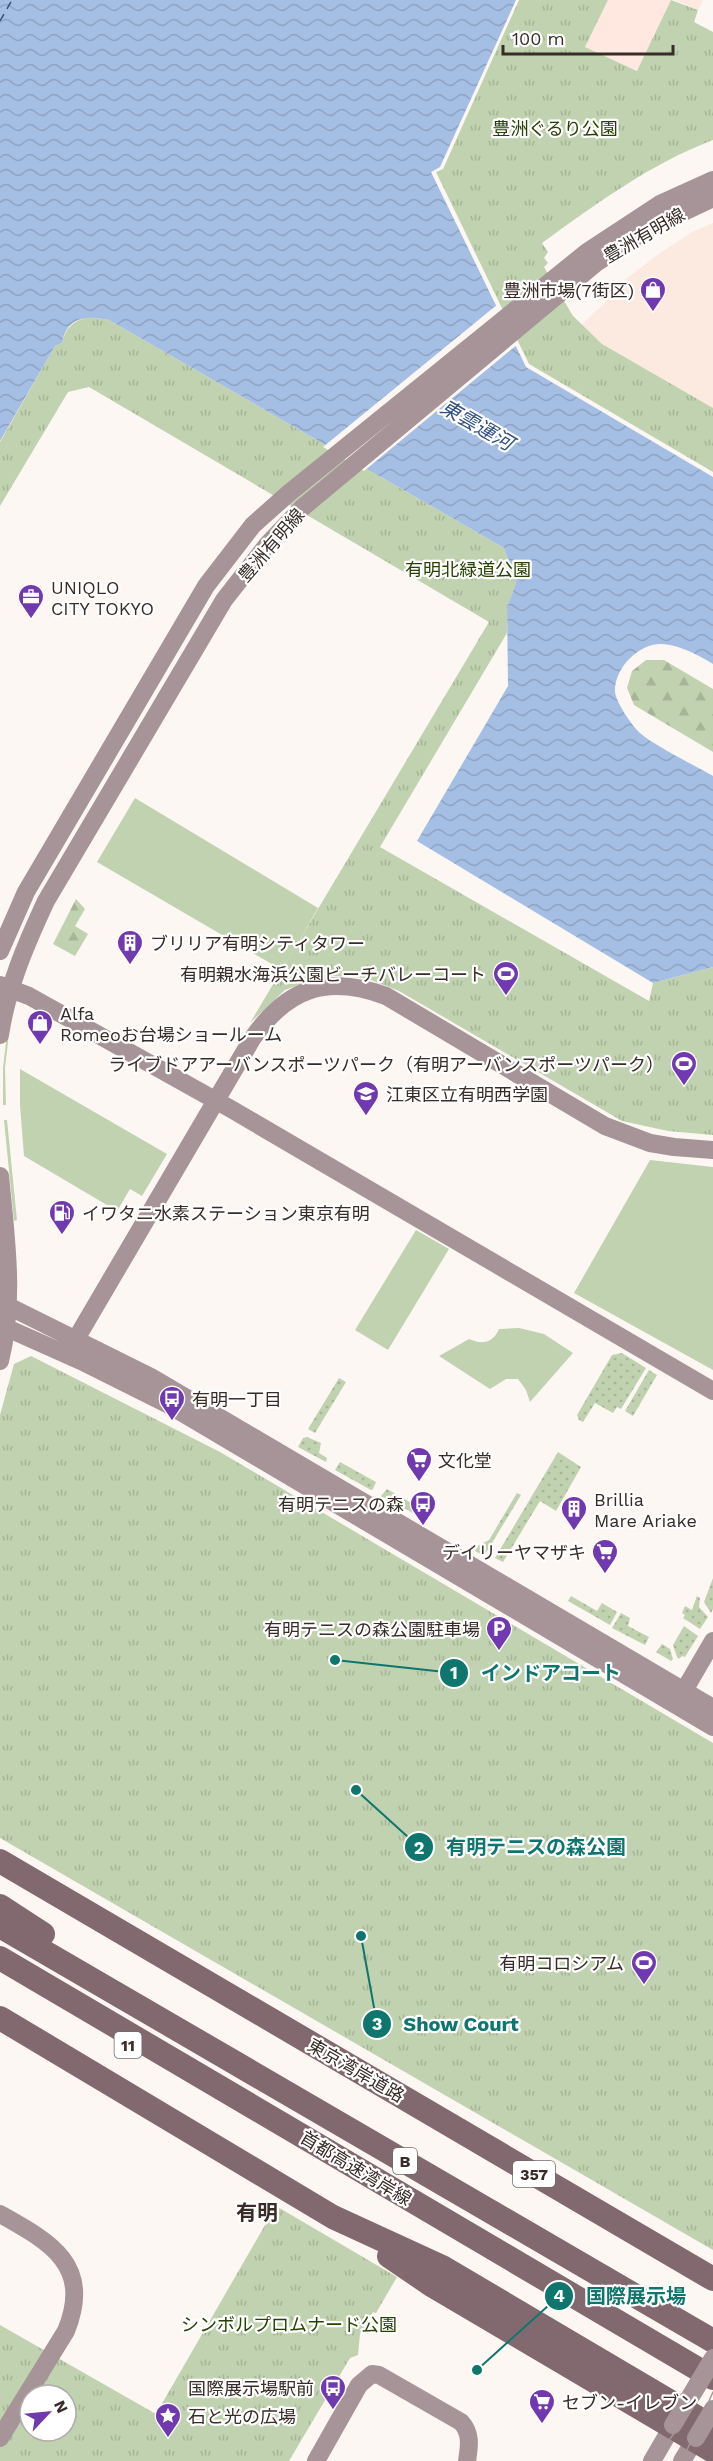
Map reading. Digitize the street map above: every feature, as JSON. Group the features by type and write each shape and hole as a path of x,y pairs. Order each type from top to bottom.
{"highway":[{"name":"東京湾岸道路","path":"0,1860 713,2279"},
{"name":"首都高速湾岸線","path":"0,1906 12,1926 72,1954 127,2001 713,2339"},
{"name":"首都高速湾岸線","path":"0,1958 713,2378"},
{"name":"11","path":"0,1976 220,2095 258,2110"},
{"path":"0,2018 333,2217 433,2286 641,2409 704,2439"},
{"path":"356,2069 455,2113 713,2265"},
{"path":"333,2217 444,2268 704,2439"},
{"name":"B","path":"461,2230 713,2390"}],"street":[{"name":"豊洲有明線","path":"0,951 26,892 206,586 225,558 253,525 288,493 587,252 660,204 713,180"},
{"name":"豊洲有明線","path":"0,1035 5,987 52,891 224,600 267,545 302,508 596,263 646,230 713,198"},
{"path":"225,558 239,552 255,536 262,538 267,545"},
{"path":"5,987 29,996 215,1100 713,1391"},
{"path":"76,1339 258,1030 279,1006 294,997 320,988 363,987 386,996 605,1126 650,1143 713,1150"},
{"path":"0,1176 7,1255 0,1361"},
{"path":"4,1304 151,1377 680,1698 713,1727"},
{"path":"3,1327 81,1361 169,1405 680,1698 713,1708"},
{"path":"680,1698 713,1641"},
{"path":"0,2214 45,2240 58,2253 68,2268 74,2296 66,2331 0,2438"},
{"path":"652,2461 713,2358"},
{"path":"316,2461 359,2385 372,2374 379,2375 461,2422 466,2427 470,2442 467,2461"},
{"path":"682,2461 704,2439 713,2409"}],"shaded area":[{"path":"608,0 671,0 638,71 585,47"},
{"path":"675,0 703,0 698,10"},
{"name":"豊洲市場(7街区)","path":"713,223 713,408 601,344 581,325 606,302 604,296 657,255 694,231"}],"green space":[{"name":"豊洲ぐるり公園","path":"519,0 608,0 585,47 637,71 671,0 698,10 694,22 713,32 713,140 645,173 542,243 548,252 544,258 548,263 544,267 573,316 602,344 713,408 713,472 529,364 436,172 443,169"},
{"name":"有明北緑道公園","path":"89,317 109,320 504,548 516,583 507,607 507,633 380,847 649,1001 653,983 713,967 713,1135 668,1131 622,1121 399,991 366,978 333,976 285,990 250,1023 489,622 89,387 68,392 0,506 0,442 55,346 62,343 71,325"},
{"path":"646,660 664,660 713,689 713,752 634,705 627,688 632,671"},
{"path":"135,798 318,908 282,970 97,862"},
{"path":"76,899 85,909 75,926 88,934 75,956 53,944"},
{"path":"8,1025 10,1025 5,1068 6,1105 3,1105 3,1068"},
{"path":"20,1069 167,1154 142,1196 130,1189 117,1211 24,1156"},
{"path":"4,1120 7,1120 17,1220 14,1221"},
{"path":"650,1160 713,1167 713,1370 574,1293"},
{"path":"416,1230 449,1249 388,1350 355,1330"},
{"path":"519,1328 544,1334 573,1353 530,1402 526,1390 518,1379 506,1379 490,1389 439,1356 469,1339 487,1342 497,1334 499,1329"},
{"path":"622,1353 646,1368 621,1409 617,1407 613,1413 595,1403 583,1422 579,1420 577,1415 612,1355"},
{"path":"31,1356 220,1452 713,1743 713,2250 0,1838 0,1415 14,1364"},
{"path":"649,1370 657,1375 633,1416 625,1411"},
{"path":"339,1378 346,1382 315,1433 308,1429"},
{"path":"307,1437 321,1443 319,1453 327,1458 326,1462 298,1447 303,1438"},
{"path":"558,1452 581,1467 556,1511 540,1501 503,1562 495,1558"},
{"path":"340,1462 376,1482 373,1489 335,1470"},
{"path":"387,1489 415,1505 413,1513 381,1496"},
{"path":"517,1493 521,1495 484,1556 475,1551 479,1545 489,1540"},
{"path":"713,1578 713,1609 711,1613 704,1602"},
{"path":"571,1596 597,1611 602,1603 617,1612 610,1625 568,1601"},
{"path":"697,1596 700,1598 699,1607 708,1617 700,1629 683,1618 685,1615 682,1613 685,1606 692,1610"},
{"path":"621,1613 630,1618 628,1626 649,1637 645,1645 612,1628"},
{"path":"684,1626 698,1636 685,1657 682,1656 679,1659 673,1645"},
{"path":"662,1644 670,1649 673,1659 671,1661 656,1652"},
{"name":"シンボルプロムナード公園","path":"276,2206 397,2277 376,2313 373,2312 360,2334 358,2355 350,2358 289,2461 0,2461 0,2325 156,2414"}],"water":[{"name":"東雲運河","path":"0,0 516,0 440,167 431,172 526,367 713,477 713,664 682,648 662,644 653,645 637,652 623,666 615,692 624,713 644,736 713,776 713,967 653,983 417,841 508,686 507,607 516,583 504,548 109,320 86,318 68,327 62,343 55,346 0,441"}],"pier":[{"path":"498,304 518,344 364,471 323,447"}],"ferry route":[{"path":"0,21 12,0"}],"tram line":[{"path":"654,2461 713,2376"},
{"path":"682,2461 713,2392"}],"place":[{"name":"豊洲市場(7街区)","path":"653,313"},
{"name":"UNIQLO CITY TOKYO","path":"31,620"},
{"name":"ブリリア有明シティタワー","path":"130,966"},
{"name":"有明親水海浜公園ビーチバレーコート","path":"506,997"},
{"name":"Alfa Romeoお台場ショールーム","path":"40,1046"},
{"name":"ライブドアアーバンスポーツパーク（有明アーバンスポーツパーク）","path":"684,1087"},
{"name":"江東区立有明西学園","path":"366,1117"},
{"name":"イワタニ水素ステーション東京有明","path":"62,1236"},
{"name":"有明一丁目","path":"172,1422"},
{"name":"文化堂","path":"419,1483"},
{"name":"有明テニスの森","path":"423,1527"},
{"name":"Brillia Mare Ariake","path":"574,1532"},
{"name":"デイリーヤマザキ","path":"605,1575"},
{"name":"有明テニスの森公園駐車場","path":"499,1652"},
{"name":"インドアコート","path":"335,1660"},
{"name":"有明テニスの森公園","path":"356,1790"},
{"name":"Show Court","path":"361,1936"},
{"name":"有明コロシアム","path":"644,1986"},
{"name":"国際展示場","path":"477,2370"},
{"name":"国際展示場駅前","path":"333,2411"},
{"name":"セブン-イレブン","path":"542,2425"},
{"name":"石と光の広場","path":"168,2439"}],"district":[{"name":"有明","path":"257,2212"}]}
